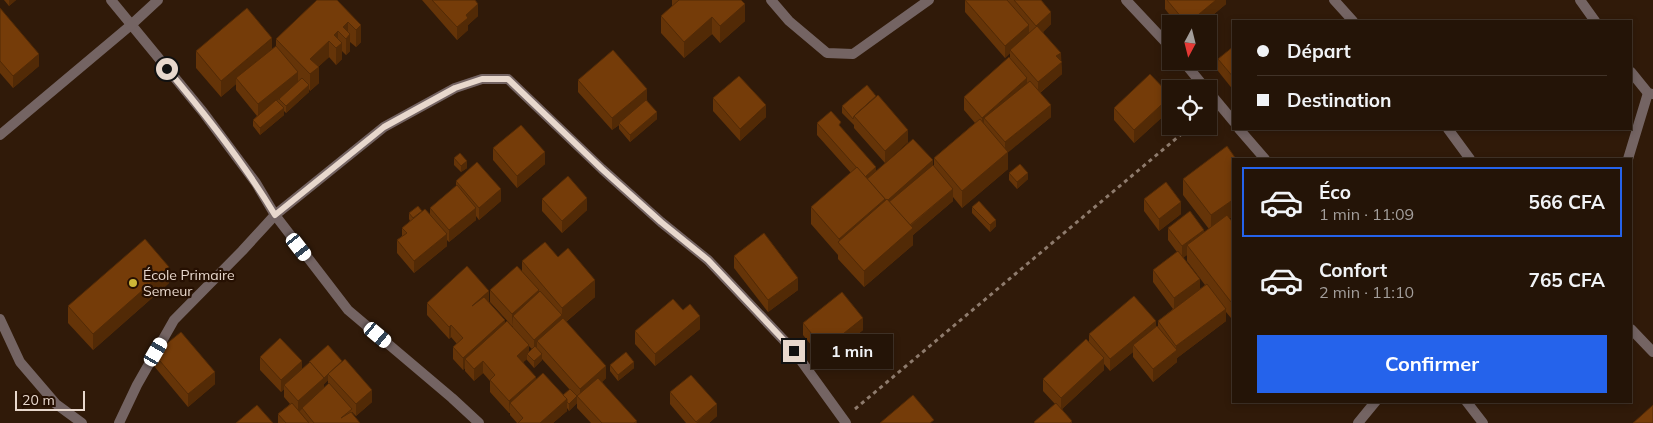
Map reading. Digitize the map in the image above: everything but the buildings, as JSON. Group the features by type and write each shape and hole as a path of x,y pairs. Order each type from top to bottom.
{"street":[{"path":"111,0 203,112 256,183 275,215 348,310 479,423"},
{"path":"0,135 158,0"},
{"path":"771,0 789,21 827,53 853,54 929,0"},
{"path":"1126,0 1162,38"},
{"path":"1334,0 1352,20"},
{"path":"1580,0 1594,20"},
{"path":"1190,70 1199,80"},
{"path":"1628,158 1651,94 1632,73"},
{"path":"119,423 137,385 174,320 275,215 384,127 455,88 482,79 508,79 602,169 661,222 708,260 794,351 843,422"},
{"path":"1217,102 1232,120"},
{"path":"1241,130 1264,158"},
{"path":"1449,130 1469,158"},
{"path":"0,320 20,362 56,404 82,423"},
{"path":"1632,330 1653,352"},
{"path":"1358,423 1374,403"},
{"path":"1468,403 1483,423"}],"path":[{"path":"843,422 1180,135"}],"place":[{"name":"École Primaire Semeur","path":"133,283"}],"route":[{"path":"167,69 203,112 256,183 275,215 384,127 455,88 482,79 508,79 602,169 661,222 708,260 794,351"}]}
